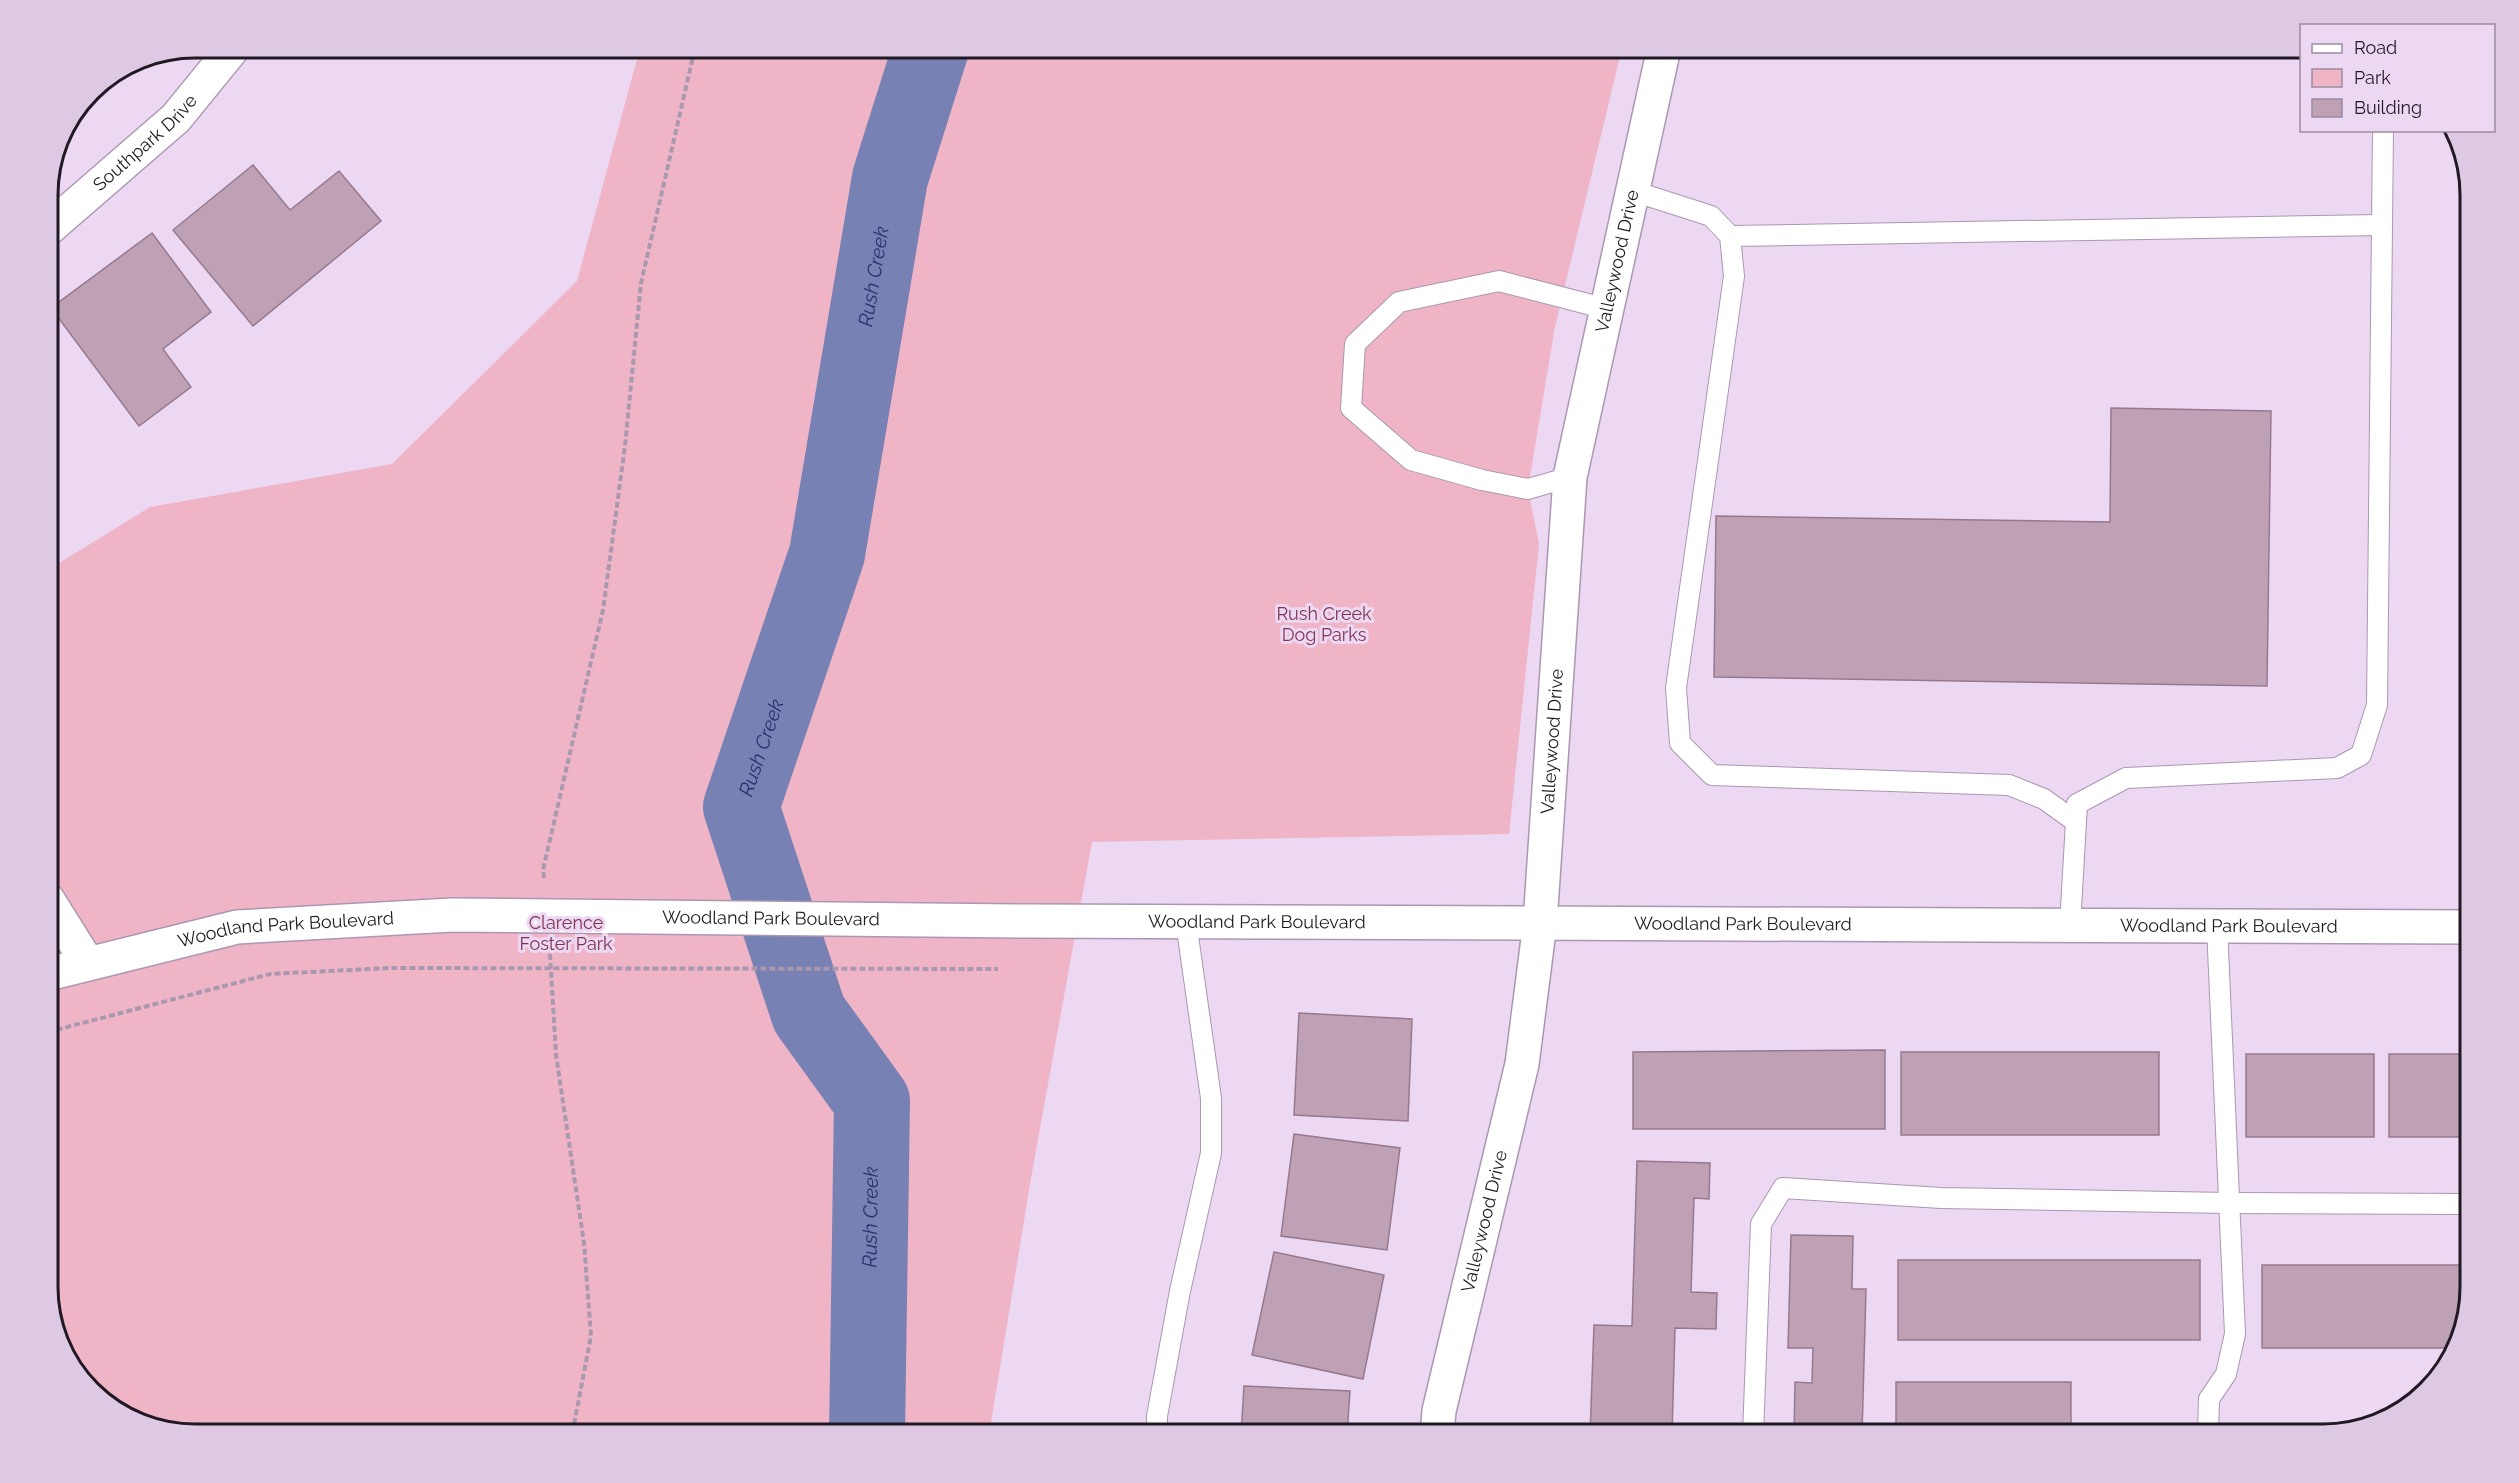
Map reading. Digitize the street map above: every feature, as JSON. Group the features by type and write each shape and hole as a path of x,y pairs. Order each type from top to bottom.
{"street":[{"name":"Southpark Drive","path":"59,219 176,118 225,58"},
{"name":"Valleywood Drive","path":"1438,1424 1439,1411 1522,1064 1540,923 1570,477 1663,58"},
{"name":"Woodland Park Boulevard","path":"59,971 237,927 452,915 1186,922 2460,927"},
{"path":"59,917 87,962"}],"lane":[{"path":"2070,926 2077,804 2126,778 2337,768 2361,755 2377,705 2383,132"},
{"path":"1633,191 1711,216 1730,236 1734,276 1676,688 1680,743 1712,775 2008,785 2044,799 2076,822"},
{"path":"1730,236 2382,225"},
{"path":"1570,477 1528,489 1482,480 1411,460 1351,408 1355,344 1399,302 1498,281 1608,309"},
{"path":"1157,1424 1180,1291 1211,1153 1211,1098 1186,922"},
{"path":"2208,1424 2209,1399 2226,1374 2235,1334 2217,926"},
{"path":"1753,1424 1761,1224 1783,1188 1941,1198 2460,1204"}],"path":[{"path":"574,1424 591,1336 584,1243 556,1055 543,870 603,610 625,446 642,284 693,58"},
{"path":"59,1029 270,974 390,968 998,969"}],"green space":[{"name":"Clarence Foster Park","path":"637,58 1620,58 1555,327 1528,489 1539,544 1509,834 1092,842 1031,1178 991,1424 177,1423 143,1414 112,1396 87,1371 66,1332 59,1297 59,563 150,507 392,464 577,281"}],"building":[{"path":"253,165 290,210 339,171 381,221 253,326 173,230"},
{"path":"152,233 211,312 163,349 191,387 139,426 59,319 59,302"},
{"path":"2111,408 2271,411 2267,686 1714,677 1716,516 2110,522"},
{"path":"1299,1013 1412,1019 1408,1121 1294,1115"},
{"path":"1885,1050 1885,1129 1633,1129 1633,1052"},
{"path":"1901,1052 2159,1052 2159,1135 1901,1135"},
{"path":"2246,1054 2374,1054 2374,1137 2246,1137"},
{"path":"2389,1054 2460,1054 2460,1137 2389,1137"},
{"path":"1294,1134 1400,1148 1387,1250 1281,1236"},
{"path":"1637,1161 1710,1163 1709,1199 1694,1198 1691,1292 1717,1293 1716,1329 1675,1328 1672,1424 1590,1424 1594,1325 1632,1326"},
{"path":"1791,1235 1853,1236 1852,1289 1866,1289 1862,1424 1794,1424 1795,1382 1812,1383 1813,1348 1788,1348"},
{"path":"1274,1252 1384,1275 1363,1379 1252,1355"},
{"path":"1898,1260 2200,1260 2200,1340 1898,1340"},
{"path":"2262,1265 2460,1265 2459,1306 2456,1323 2446,1348 2262,1348"},
{"path":"1896,1382 2071,1382 2071,1424 1896,1424"},
{"path":"1244,1386 1350,1391 1348,1424 1242,1424"}],"waterway":[{"name":"Rush Creek","path":"867,1424 872,1101 809,1014 741,807 827,554 890,178 928,58"}],"park label":[{"name":"Rush Creek Dog Parks","path":"1324,624"}]}
